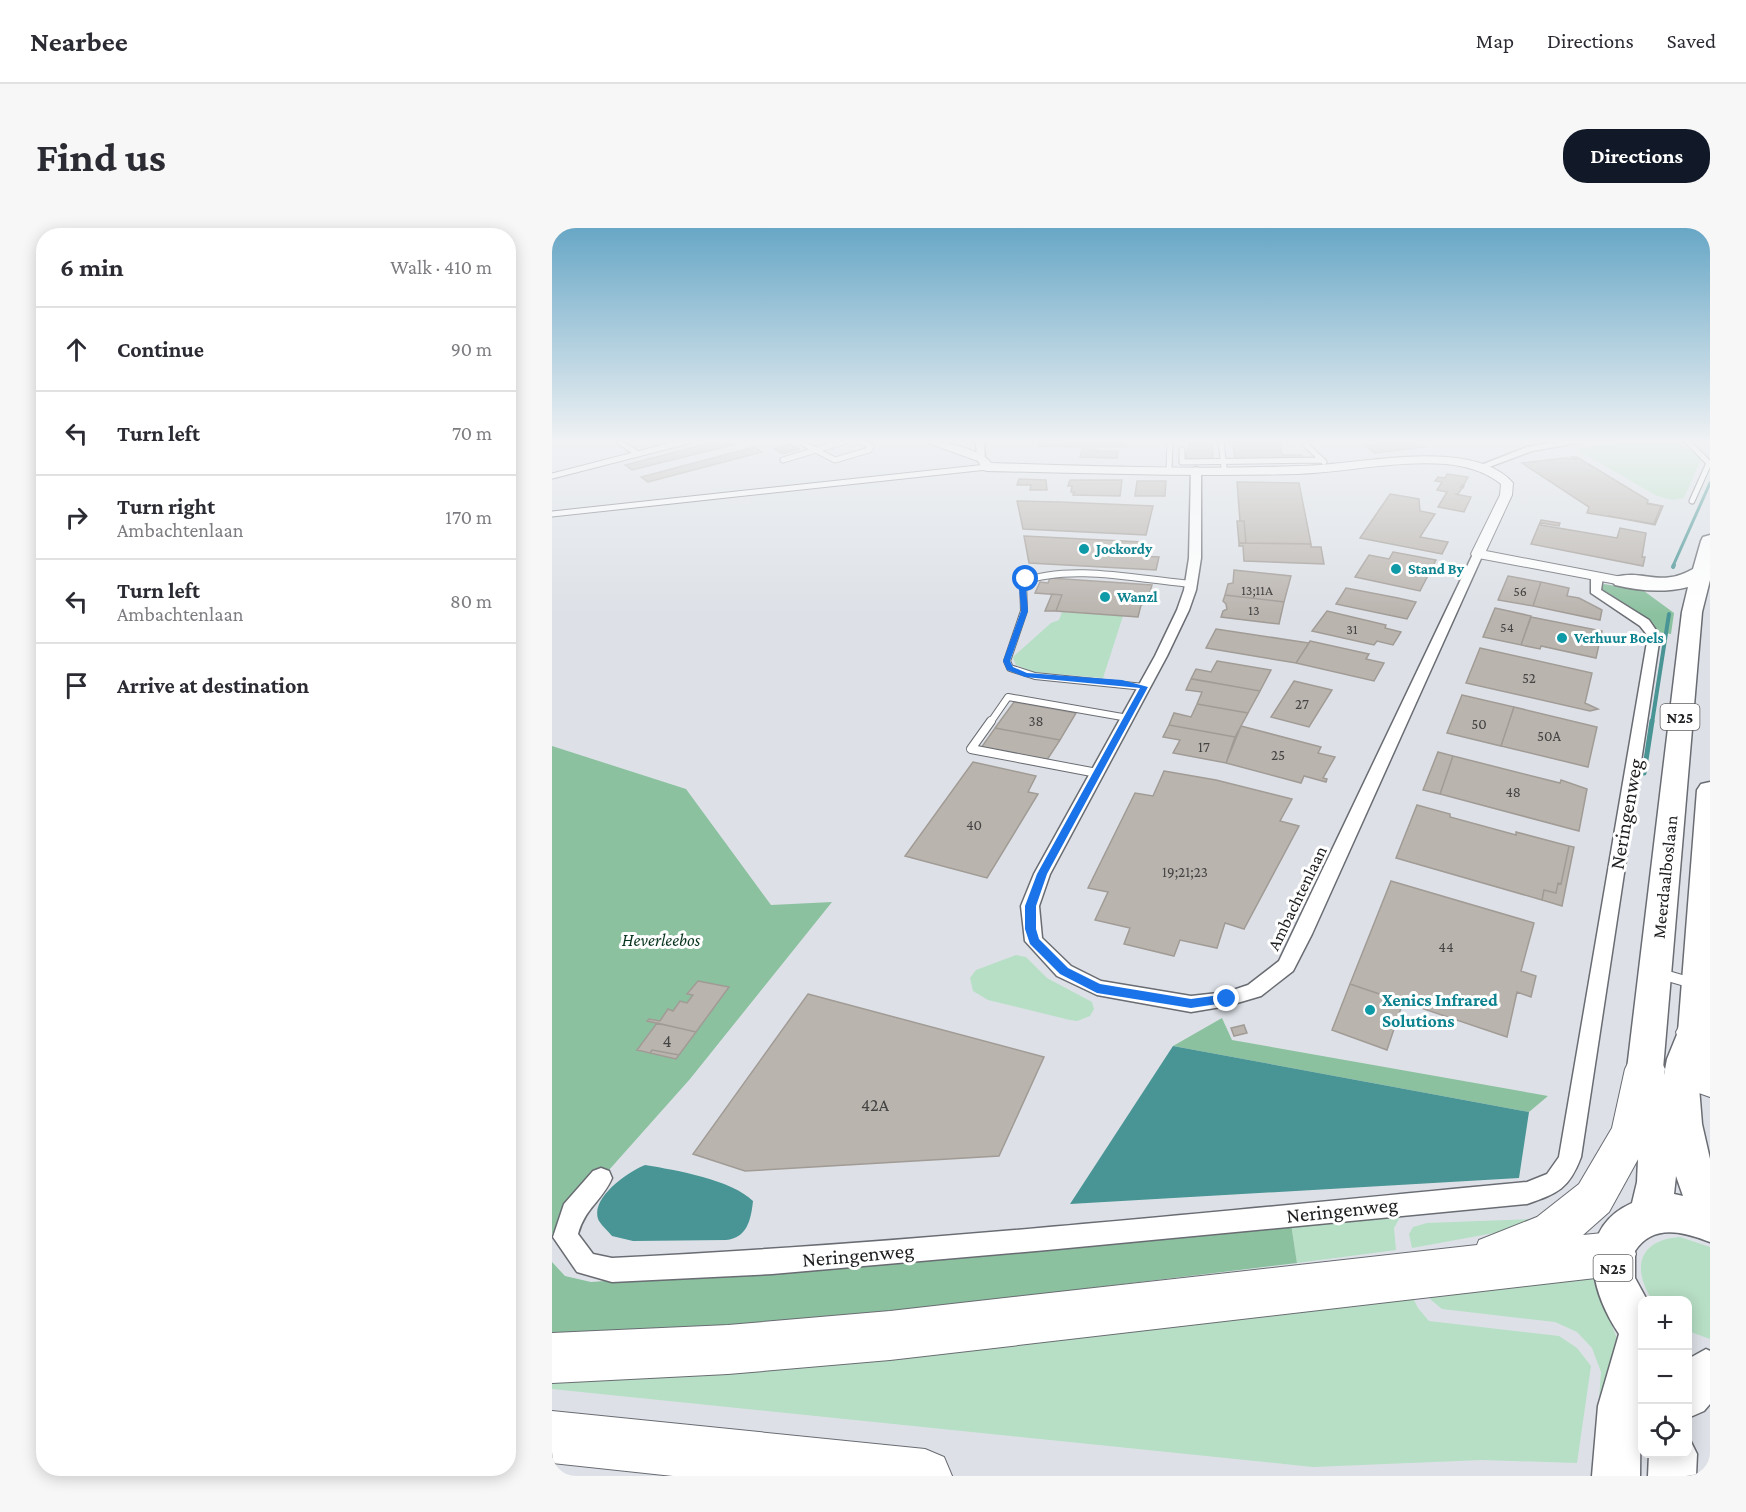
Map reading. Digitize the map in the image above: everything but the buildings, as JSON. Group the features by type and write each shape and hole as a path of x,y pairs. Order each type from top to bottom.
{"highway":[{"name":"Meerdaalboslaan","path":"1649,1215 1657,1182 1657,1159 1645,1069 1669,844 1680,707 1710,541"},
{"path":"1622,581 1657,592 1700,594"},
{"path":"1622,581 1672,586 1700,594"},
{"name":"Meerdaalboslaan","path":"1710,790 1695,1032 1683,1066 1681,1097 1693,1173 1710,1214"},
{"path":"1695,1032 1710,1080"},
{"path":"1465,1268 1553,1232 1594,1198 1632,1131 1645,1069"},
{"name":"N25","path":"1638,1324 1624,1304 1614,1278 1613,1254 1619,1236 1631,1223 1649,1215 1669,1212 1710,1222"},
{"path":"552,1358 787,1345 1144,1308 1465,1268 1613,1254"},
{"name":"N25","path":"1616,1476 1621,1406 1638,1344"},
{"path":"552,1437 925,1476"},
{"path":"1671,1476 1673,1458"}],"street":[{"name":"Ambachtenlaan","path":"1196,499 1195,558 1191,584 1183,610 1128,718 1038,884 1030,906 1030,929 1034,941 1064,971 1097,988 1191,1004 1227,999 1254,991 1286,966 1303,934 1503,499"},
{"path":"1478,554 1622,581"},
{"name":"Neringenweg","path":"601,1178 573,1212 565,1237 586,1264 612,1270 772,1262 1047,1239 1527,1193 1553,1184 1564,1174 1570,1157 1654,636 1640,619 1602,599 1595,591 1597,577"}],"lane":[{"path":"552,514 677,499"},
{"path":"1144,687 1025,675 1010,668 1007,661 1024,611 1023,582 1034,577 1058,574 1191,584"},
{"path":"1097,773 971,749 1008,697 1128,718"},
{"path":"1655,972 1698,984"}],"green space":[{"path":"1604,584 1644,591 1674,613 1671,634 1652,631 1595,591"},
{"path":"1062,612 1123,616 1103,678 1034,672 1016,665 1014,656 1051,623 1059,620"},
{"name":"Heverleebos","path":"552,746 686,789 771,905 832,902 690,1079 552,1234"},
{"path":"1016,955 1026,957 1047,978 1092,1002 1094,1009 1090,1016 1077,1021 1070,1020 988,1000 973,991 970,978 976,970"},
{"path":"1222,1018 1232,1040 1548,1096 1529,1112 1173,1046"},
{"path":"1403,1212 1394,1228 1396,1250 1297,1263 1291,1224"},
{"path":"1534,1219 1494,1233 1412,1248 1409,1234 1413,1227 1427,1223"},
{"path":"1291,1224 1297,1263 835,1319 637,1332 552,1334 552,1262 565,1276 591,1282 1038,1250"},
{"path":"1680,1237 1710,1247 1710,1339 1692,1332 1692,1296 1650,1296 1646,1288 1641,1267 1643,1258 1647,1250 1666,1239"},
{"path":"1588,1265 1616,1336 1618,1357 1594,1465 1601,1372 1592,1348 1577,1332 1555,1322 1442,1309 1431,1300 1426,1287"},
{"path":"1408,1288 1418,1308 1429,1321 1559,1336 1577,1348 1591,1366 1577,1463 1482,1460 1313,1467 552,1389 552,1369"}],"water":[{"path":"1173,1046 1529,1112 1519,1178 1070,1204"},
{"path":"645,1165 703,1177 732,1187 744,1194 753,1201 747,1227 739,1236 726,1240 633,1241 612,1236 599,1221 597,1213 599,1204 612,1187"}],"waterway":[{"path":"1673,566 1703,499"},
{"path":"1652,723 1669,614"},
{"path":"1644,773 1652,721"}],"place":[{"name":"Jockordy","path":"1084,549"},
{"name":"Stand By","path":"1396,569"},
{"name":"Wanzl","path":"1105,597"},
{"name":"Verhuur Boels","path":"1562,638"},
{"name":"Xenics Infrared Solutions","path":"1370,1010"}],"route":[{"path":"1026,579 1022,587 1024,611 1007,661 1010,668 1025,675 1144,687 1042,874 1030,906 1030,929 1034,941 1064,971 1097,988 1191,1004 1227,999"}]}
